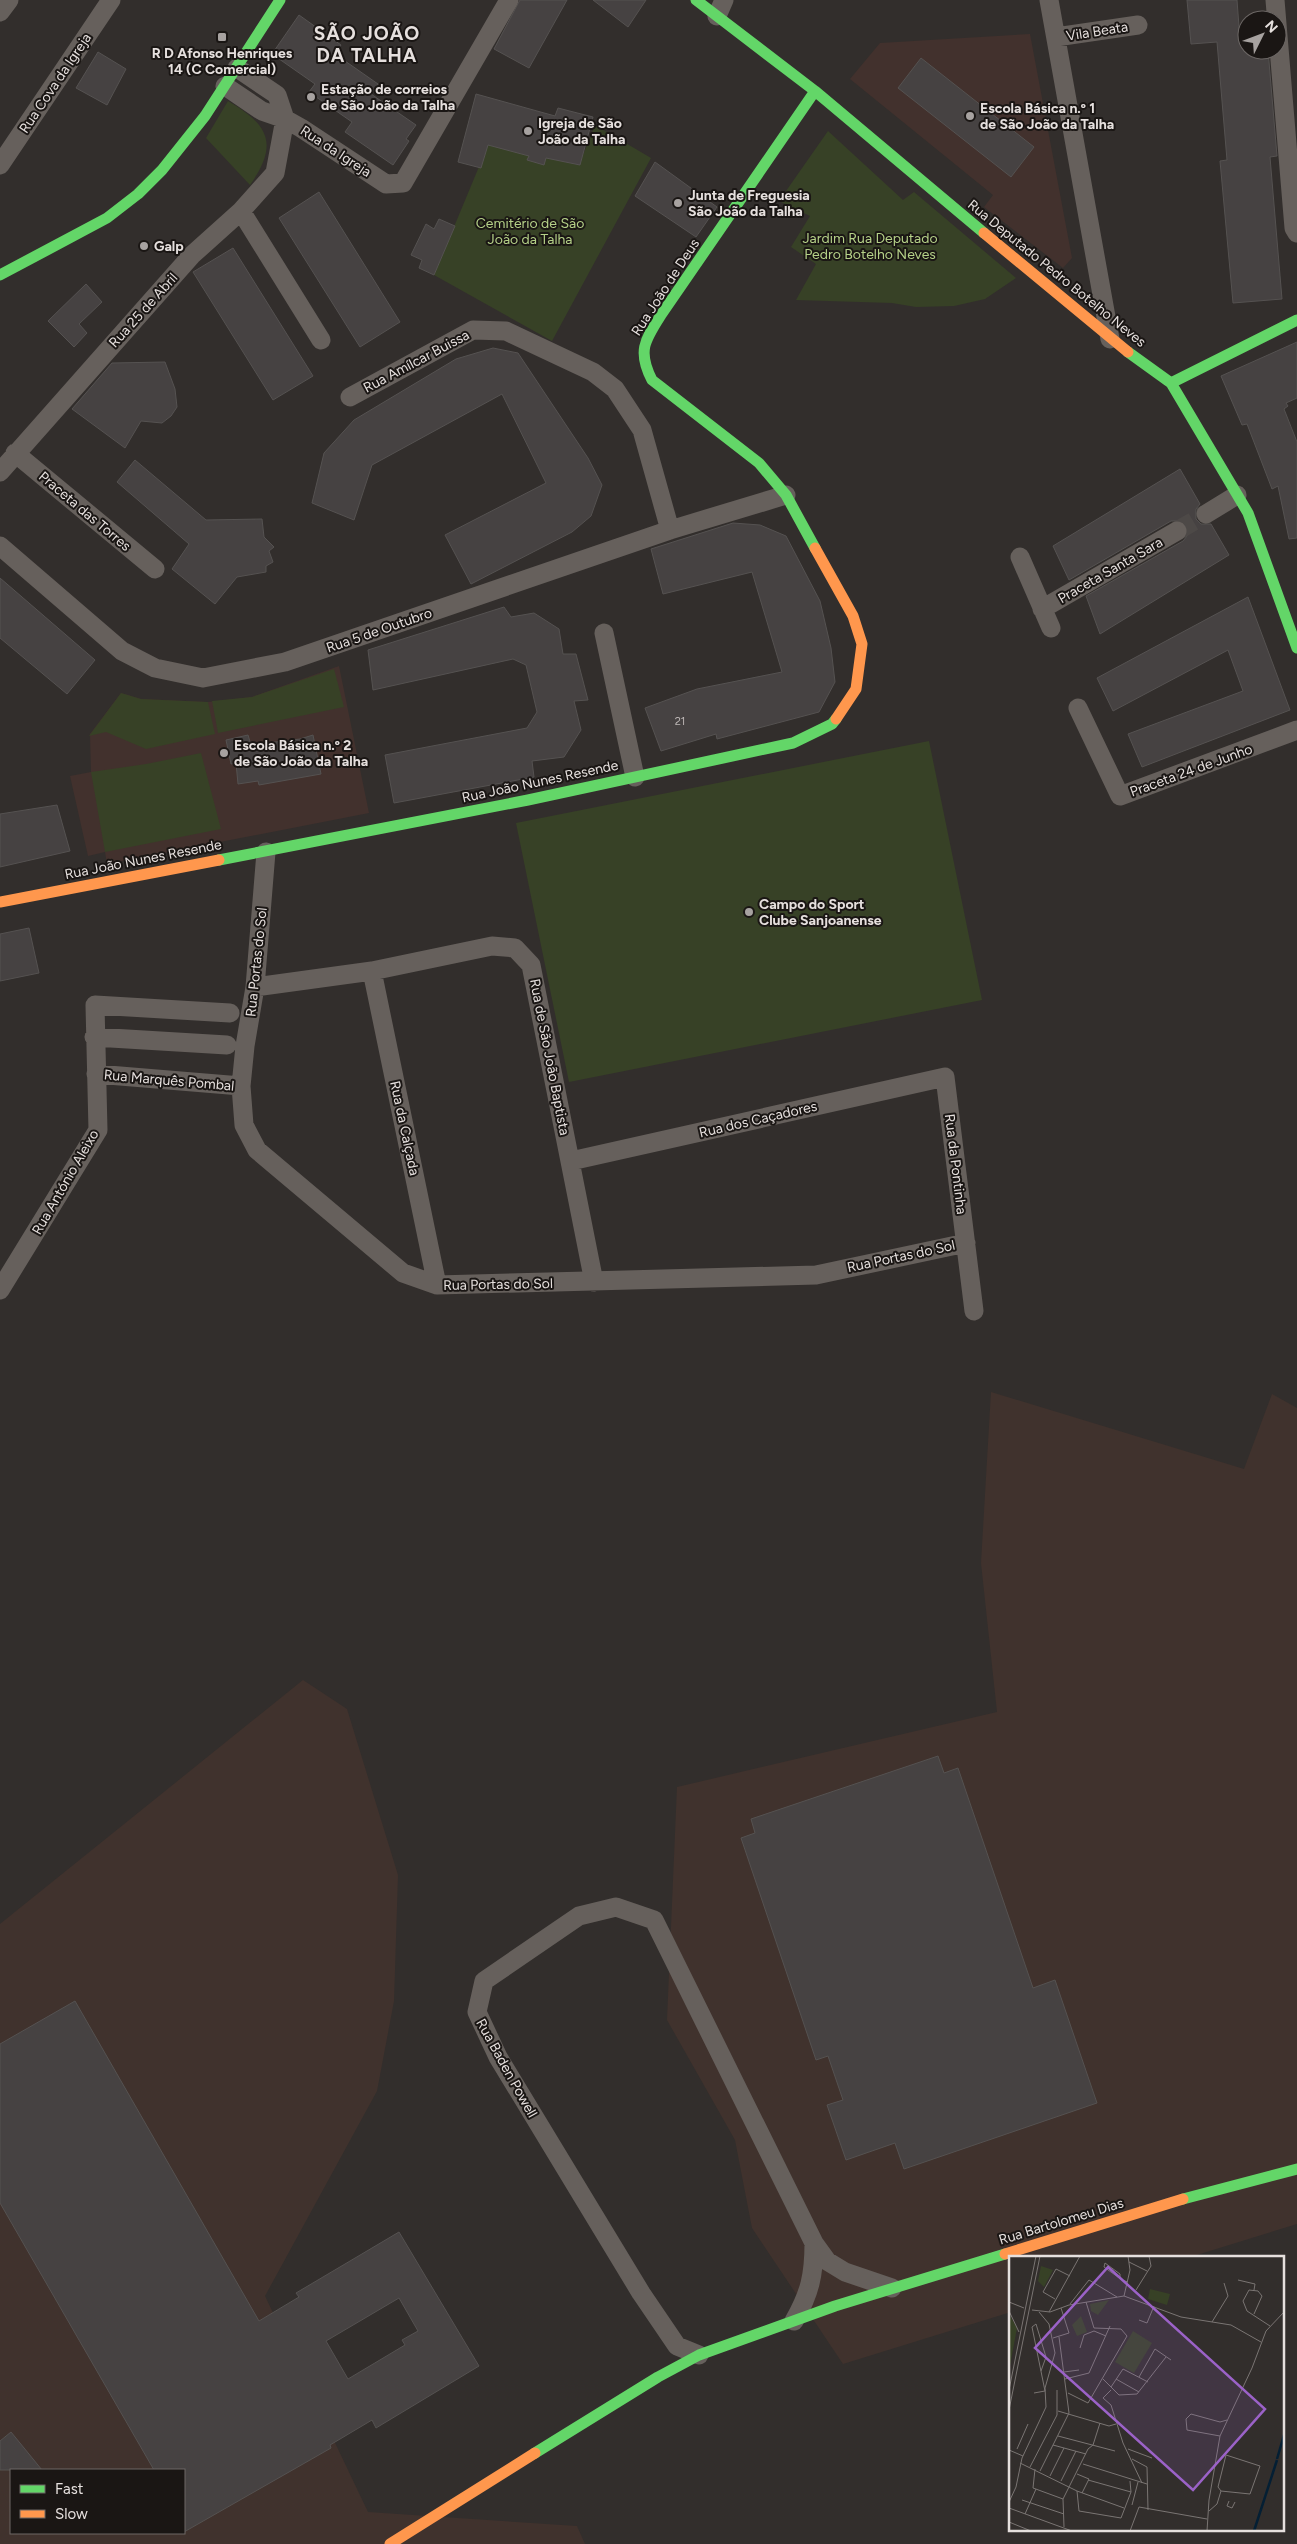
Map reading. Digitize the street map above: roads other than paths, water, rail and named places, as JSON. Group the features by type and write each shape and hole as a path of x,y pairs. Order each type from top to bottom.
{"street":[{"path":"0,12 9,0"},
{"name":"Rua Cova da Igreja","path":"0,166 111,0"},
{"path":"0,275 111,216 164,166 225,86 280,0"},
{"name":"Rua da Igreja","path":"225,86 262,111 285,119 394,183 510,0"},
{"name":"Rua Deputado Pedro Botelho Neves","path":"696,0 721,8 814,92 1110,339 1171,383 1248,514 1297,648"},
{"path":"1049,0 1110,339"},
{"path":"1276,0 1295,193 1294,228 1297,233"},
{"name":"Vila Beata","path":"1056,38 1138,25"},
{"name":"Rua da Igreja","path":"236,68 277,95 285,119"},
{"name":"Rua João de Deus","path":"786,495 759,463 652,380 642,364 644,343 661,315 814,92"},
{"name":"Rua 25 de Abril","path":"0,472 192,255 241,211 275,173 285,119"},
{"path":"241,211 321,340"},
{"path":"1171,383 1297,320"},
{"name":"Rua Amílcar Buissa","path":"350,397 473,330 506,331 593,372 615,389 642,430 670,530"},
{"name":"Praceta das Torres","path":"15,453 155,569"},
{"name":"Rua 5 de Outubro","path":"0,546 122,651 155,668 203,678 285,662 670,530 786,495"},
{"name":"Rua João Nunes Resende","path":"0,902 266,852 793,744 832,724 856,689 862,644 853,616 786,495"},
{"path":"1206,514 1237,495"},
{"name":"Praceta Santa Sara","path":"1042,609 1177,531"},
{"name":"Praceta Santa Sara","path":"1020,557 1051,628"},
{"path":"604,633 635,777"},
{"name":"Praceta 24 de Junho","path":"1078,708 1120,796 1297,730"},
{"name":"Rua Portas do Sol","path":"266,852 256,987 241,1086 244,1125 258,1150 403,1273 437,1285 816,1275 966,1242"},
{"name":"Rua de São João Baptista","path":"256,987 372,971 492,946 515,948 531,965 594,1282"},
{"name":"Rua da Calçada","path":"372,971 437,1285"},
{"name":"Rua António Aleixo","path":"0,1290 98,1130 94,1037 95,1005 230,1013"},
{"path":"94,1037 227,1045"},
{"name":"Rua Marquês Pombal","path":"96,1074 241,1086"},
{"name":"Rua dos Caçadores","path":"570,1161 945,1077"},
{"name":"Rua da Pontinha","path":"945,1077 974,1311"},
{"name":"Rua Baden Powell","path":"699,2355 677,2346 640,2292 498,2057 477,2012 484,1981 579,1916 616,1907 654,1920 814,2243 827,2261 845,2272 892,2288"},
{"name":"Rua Bartolomeu Dias","path":"390,2544 658,2377 699,2355 835,2306 892,2288 1190,2197 1297,2169"},
{"name":"Rua Baden Powell","path":"794,2321 802,2308 814,2272 814,2243"}],"tunnel":[{"path":"1177,531 1206,514"}],"place":[{"name":"R D Afonso Henriques 14 (C Comercial)","path":"222,37"},
{"name":"Estação de correios de São João da Talha","path":"311,97"},
{"name":"Escola Básica n.º 1 de São João da Talha","path":"970,116"},
{"name":"Igreja de São João da Talha","path":"528,131"},
{"name":"Junta de Freguesia São João da Talha","path":"678,203"},
{"name":"Galp","path":"144,246"},
{"name":"Escola Básica n.º 2 de São João da Talha","path":"224,753"},
{"name":"Campo do Sport Clube Sanjoanense","path":"749,912"}],"district":[{"name":"SÃO JOÃO DA TALHA","path":"367,44"}],"park label":[{"name":"Cemitério de São João da Talha","path":"530,232"},
{"name":"Jardim Rua Deputado Pedro Botelho Neves","path":"870,246"}]}
